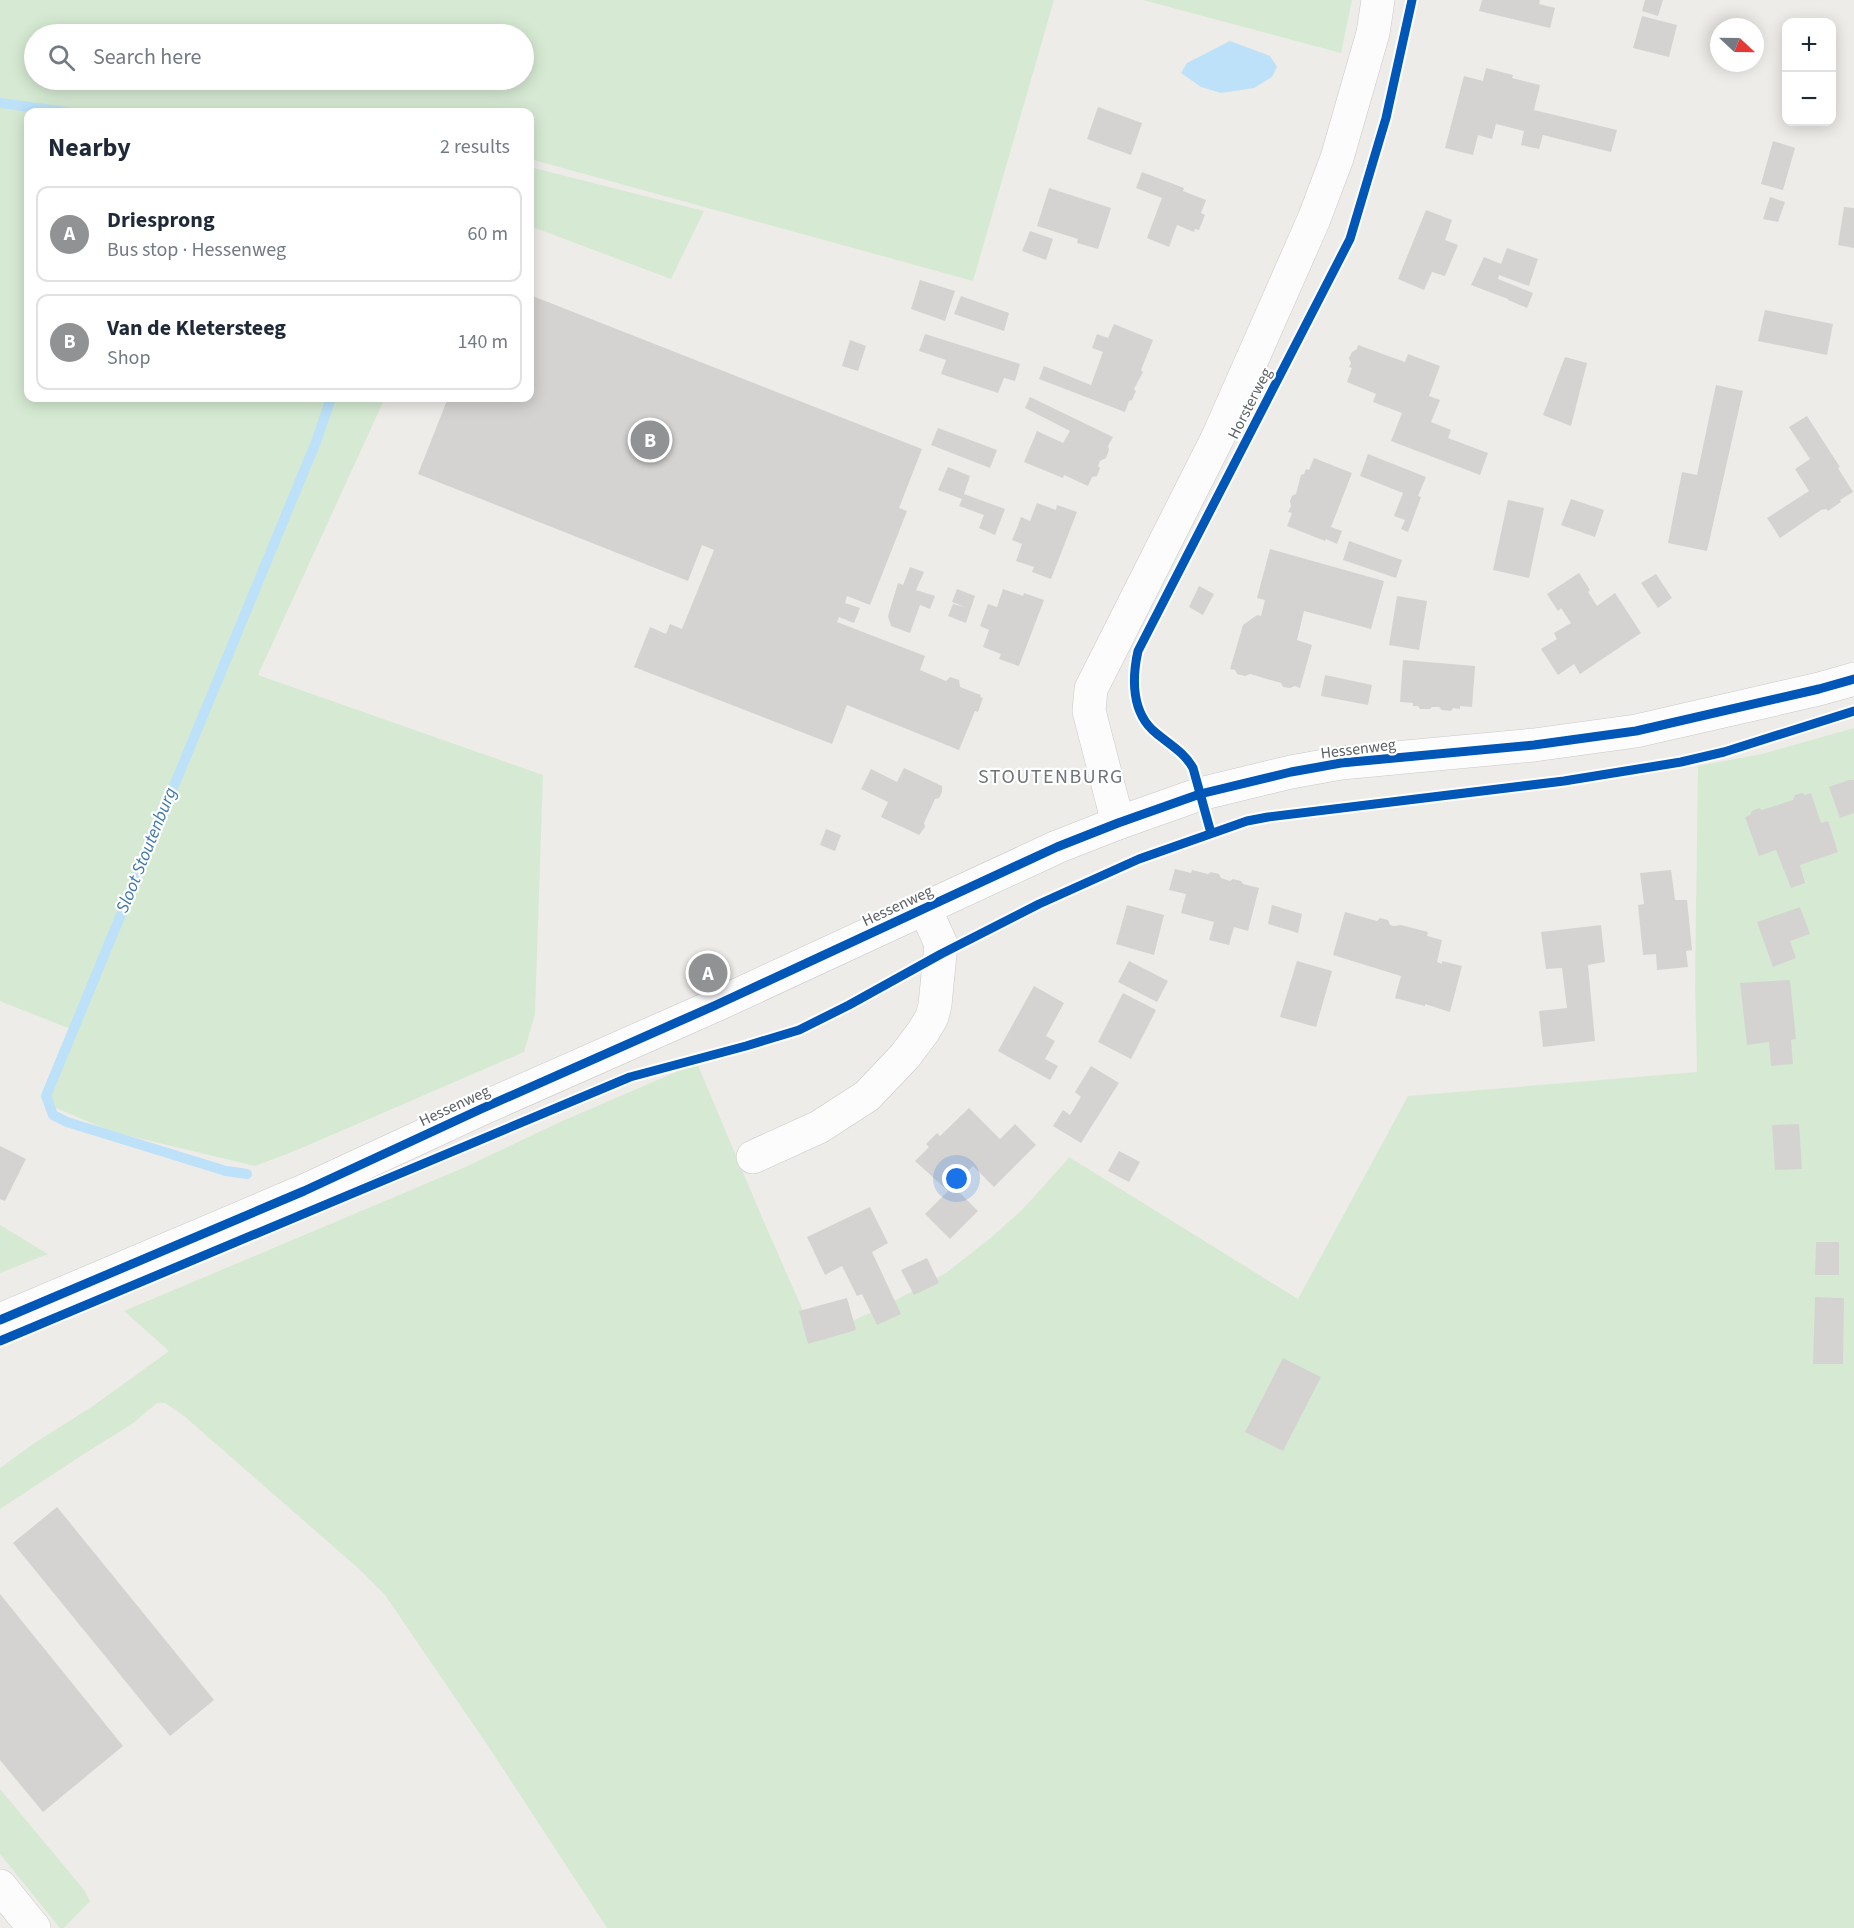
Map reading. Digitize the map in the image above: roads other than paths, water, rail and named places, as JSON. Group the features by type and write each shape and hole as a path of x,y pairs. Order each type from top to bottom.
{"street":[{"name":"Horsterweg","path":"1118,823 1089,711 1091,689 1218,437 1314,219 1337,158 1373,33 1378,0"},
{"name":"Hessenweg","path":"0,1320 304,1191 1057,847 1200,794 1291,772 1341,763 1534,746 1626,733 1854,679"},
{"name":"Hessenweg","path":"753,1157 819,1127 867,1096 905,1056 923,1032 932,1017 941,954 941,944 925,909"},
{"path":"0,1886 34,1928"}],"water":[{"path":"1230,41 1270,56 1277,67 1272,77 1254,88 1221,93 1201,87 1181,73 1187,63"}],"waterway":[{"name":"Sloot Stoutenburg","path":"0,103 37,108"},
{"name":"Sloot Stoutenburg","path":"247,1174 226,1171 67,1122 53,1115 46,1096 316,442 330,402"}],"place":[{"name":"Van de Kletersteeg","path":"650,440"},
{"name":"Driesprong","path":"708,973"}],"district":[{"name":"STOUTENBURG","path":"1051,776"}]}
